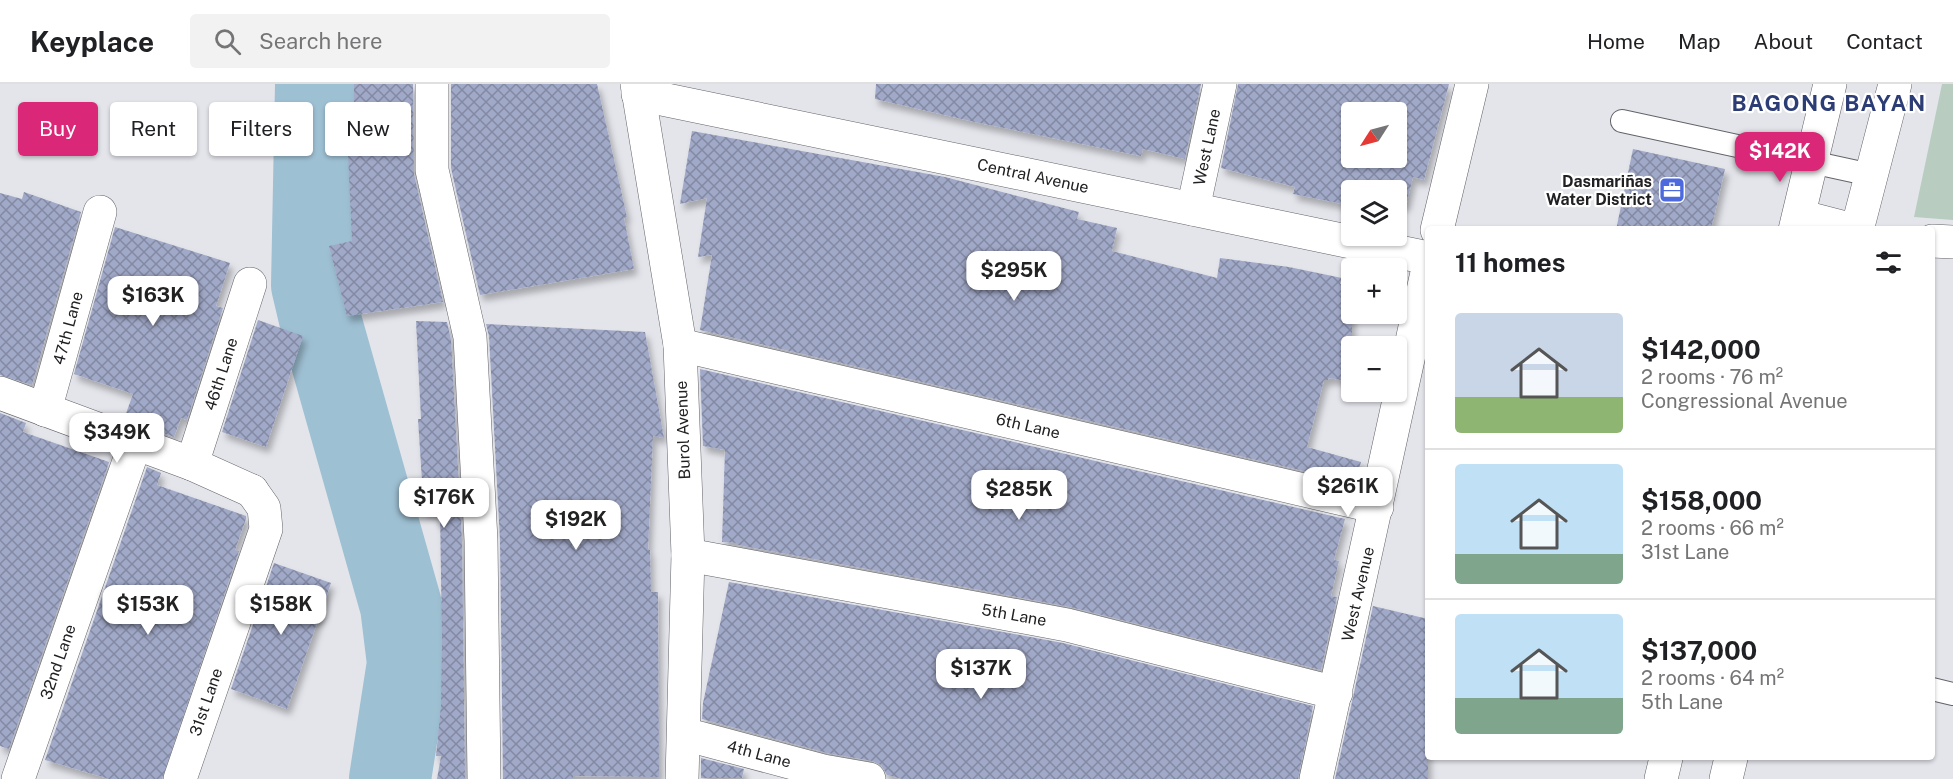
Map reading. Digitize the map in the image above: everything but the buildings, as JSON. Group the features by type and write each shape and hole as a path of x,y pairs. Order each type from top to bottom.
{"street":[{"path":"432,84 432,170 471,337 481,540 484,779"},
{"name":"West Lane","path":"1193,209 1220,84"},
{"path":"1438,226 1472,84"},
{"path":"1822,226 1797,223 1830,84"},
{"path":"1856,226 1895,84"},
{"name":"Central Avenue","path":"638,89 1425,257"},
{"name":"Burol Avenue","path":"638,89 680,345 688,555 682,779"},
{"name":"47th Lane","path":"45,410 100,212"},
{"path":"1935,240 1953,242"},
{"name":"West Avenue","path":"1316,779 1425,282"},
{"name":"46th Lane","path":"192,464 250,284"},
{"name":"6th Lane","path":"680,345 1377,507"},
{"path":"0,393 192,464"},
{"name":"32nd Lane","path":"20,773 135,444"},
{"name":"31st Lane","path":"180,779 266,529 264,508 252,491 192,464"},
{"name":"5th Lane","path":"688,555 1067,625 1335,693"},
{"name":"4th Lane","path":"684,734 822,771 869,779"},
{"path":"1661,779 1666,760"},
{"path":"1725,779 1730,760"}],"lane":[{"path":"1622,121 1871,175"},
{"path":"1935,690 1953,694"}],"green space":[{"path":"1942,84 1953,84 1953,220 1914,217"}],"waterway":[{"path":"316,84 312,285 401,606 408,663 390,779"}],"place":[{"name":"Dasmariñas Water District","path":"1672,190"}],"district":[{"name":"BAGONG BAYAN","path":"1829,103"}]}
